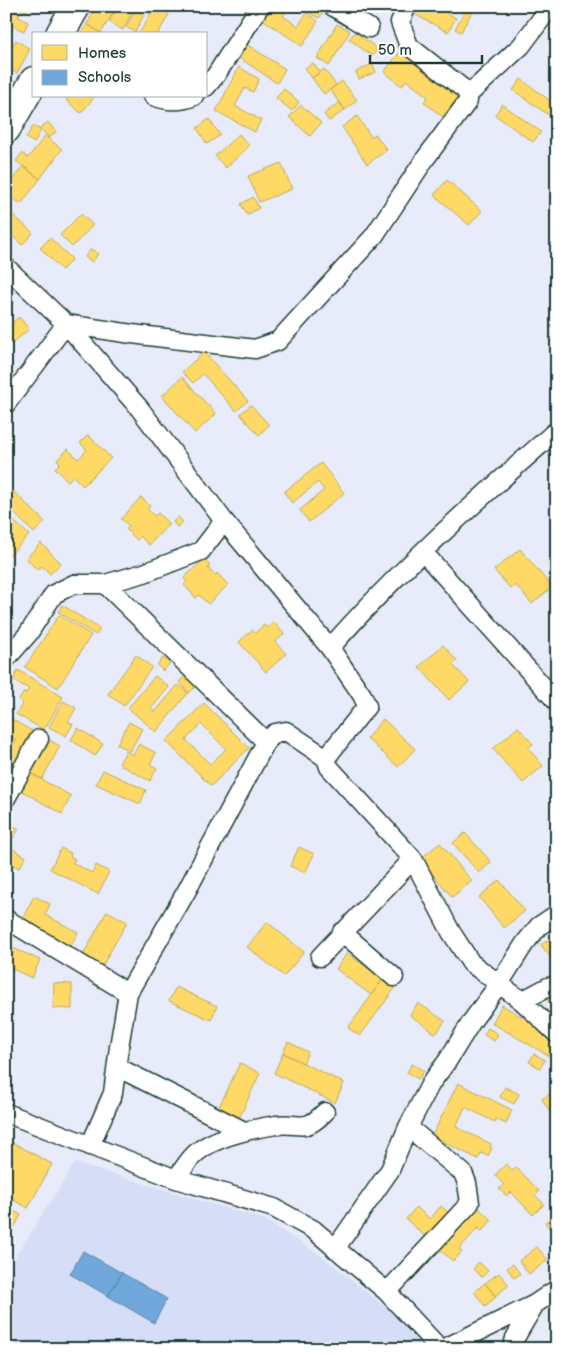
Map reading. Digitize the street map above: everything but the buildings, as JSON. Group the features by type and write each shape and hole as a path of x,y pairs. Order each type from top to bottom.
{"highway":[{"path":"61,32 76,6"},
{"path":"6,129 32,84"}],"street":[{"path":"208,85 260,6"},
{"path":"333,6 369,28"},
{"path":"66,324 254,349 278,341 374,236 425,159 468,101 468,95 465,90 408,46 400,22 407,6"},
{"path":"468,95 521,46 548,10"},
{"path":"158,98 173,100 186,100 190,98"},
{"path":"6,267 66,324 140,408 224,521 330,648 362,695 367,706 326,758"},
{"path":"6,404 66,324"},
{"path":"330,648 367,606 423,552 557,430"},
{"path":"6,659 28,634 54,594 74,584 105,584 144,573 201,551 224,521"},
{"path":"423,552 557,702"},
{"path":"105,584 266,742"},
{"path":"90,1146 113,1094 128,993 186,892 266,742 275,733 286,731 326,758 329,767 340,781 412,859 451,932 471,962 522,1001 557,1034"},
{"path":"6,798 39,739"},
{"path":"320,957 412,859"},
{"path":"335,1249 390,1170 408,1127 431,1083 472,1021 534,932 549,918 557,914"},
{"path":"6,919 128,993"},
{"path":"342,932 394,977"},
{"path":"522,1001 548,987 557,986"},
{"path":"117,1067 244,1132"},
{"path":"176,1179 192,1157 204,1147 244,1132 279,1125 307,1126 325,1112"},
{"path":"6,1113 176,1179 274,1208 314,1230 387,1292 441,1349 535,1304 557,1289"},
{"path":"387,1292 470,1203 467,1183 463,1173 408,1127"},
{"path":"512,1349 515,1338 535,1304"}],"shaded area":[{"path":"75,1163 265,1220 323,1257 395,1315 422,1349 6,1349 6,1272"}]}
